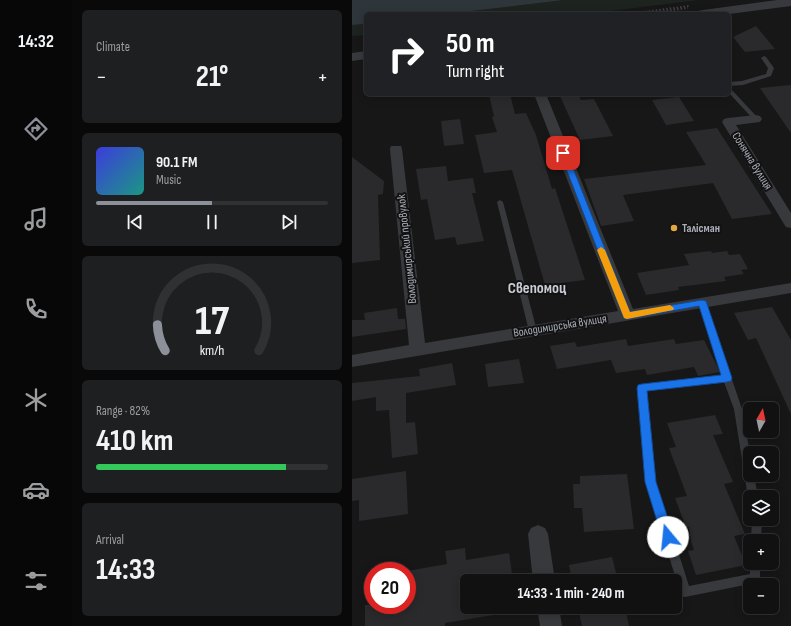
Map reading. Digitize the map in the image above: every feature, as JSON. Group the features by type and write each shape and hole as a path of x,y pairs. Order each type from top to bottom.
{"street":[{"path":"718,12 791,2"},
{"path":"352,57 364,55"},
{"path":"541,96 627,315"},
{"name":"Сонячна вулиця","path":"756,119 728,122 791,224"},
{"name":"Володимирський провулок","path":"396,148 418,350"},
{"name":"Володимирська вулиця","path":"352,361 791,288"},
{"path":"538,534 543,574"},
{"path":"549,614 551,626"}],"lane":[{"path":"731,84 743,83 769,75 771,68 764,58"},
{"path":"731,92 756,119"},
{"path":"500,202 533,331"},
{"path":"702,303 738,409 752,490"},
{"path":"727,378 642,388 651,482 685,592 755,578 755,570"}],"path":[{"path":"644,12 691,6"}],"shaded area":[{"path":"352,0 564,0 464,12 364,12 364,24 352,25"},
{"path":"564,0 698,0 603,12 464,12"},
{"path":"364,24 364,35 352,36 352,25"}],"building":[{"path":"756,26 775,49 745,52 733,37"},
{"path":"791,85 791,133 760,88"},
{"path":"489,96 510,96 515,114 526,113 536,135 552,189 555,188 585,280 545,285 512,170 484,173 475,135 497,132 492,117 494,116"},
{"path":"560,96 579,96 581,100 594,99 613,136 580,140"},
{"path":"679,97 694,121 666,125 652,100"},
{"path":"460,119 464,144 444,146 441,121"},
{"path":"717,128 772,214 732,219 713,183 623,195 634,221 601,226 584,179 706,165 686,132"},
{"path":"352,157 384,181 383,194 378,195 380,260 352,263"},
{"path":"446,166 448,181 473,178 476,193 472,193 484,241 457,245 455,237 435,240 427,199 421,200 416,169"},
{"path":"711,251 712,253 727,251 729,255 740,254 748,269 741,270 744,274 724,277 726,281 678,287 679,290 646,295 637,273 689,265 684,254"},
{"path":"772,307 791,340 791,414 756,338 748,340 734,313"},
{"path":"397,308 398,319 405,319 406,329 352,337 352,320 365,320 364,313"},
{"path":"626,339 628,346 674,339 676,344 704,340 720,372 698,376 694,367 647,375 645,369 616,373 611,360 557,369 550,346 575,342 577,347"},
{"path":"519,359 524,383 488,387 485,364"},
{"path":"452,363 456,385 406,393 406,423 415,422 418,454 392,458 389,410 376,411 376,397 352,401 352,383 420,376 419,369"},
{"path":"715,415 723,434 713,435 733,482 724,484 745,534 734,536 743,558 743,566 696,575 688,551 694,550 689,527 686,527 675,498 687,496 669,448 676,447 667,423"},
{"path":"406,471 408,514 359,521 359,500 352,501 352,479"},
{"path":"627,474 634,529 584,532 582,508 574,508 573,484 580,484 580,476"},
{"path":"465,548 466,560 509,553 512,574 460,574 460,614 499,614 445,623 445,626 365,626 365,614 416,614 416,569 447,564 445,551"},
{"path":"612,557 616,574 571,574 569,565"},
{"path":"579,614 626,614 629,626 582,626"}],"slow traffic":[{"path":"601,250 627,315 670,308"}],"place":[{"name":"Талісман","path":"674,228"}],"district":[{"name":"Свепомоц","path":"537,288"}],"route":[{"path":"563,153 627,315 702,303 727,378 642,388 651,482 668,537"}]}
